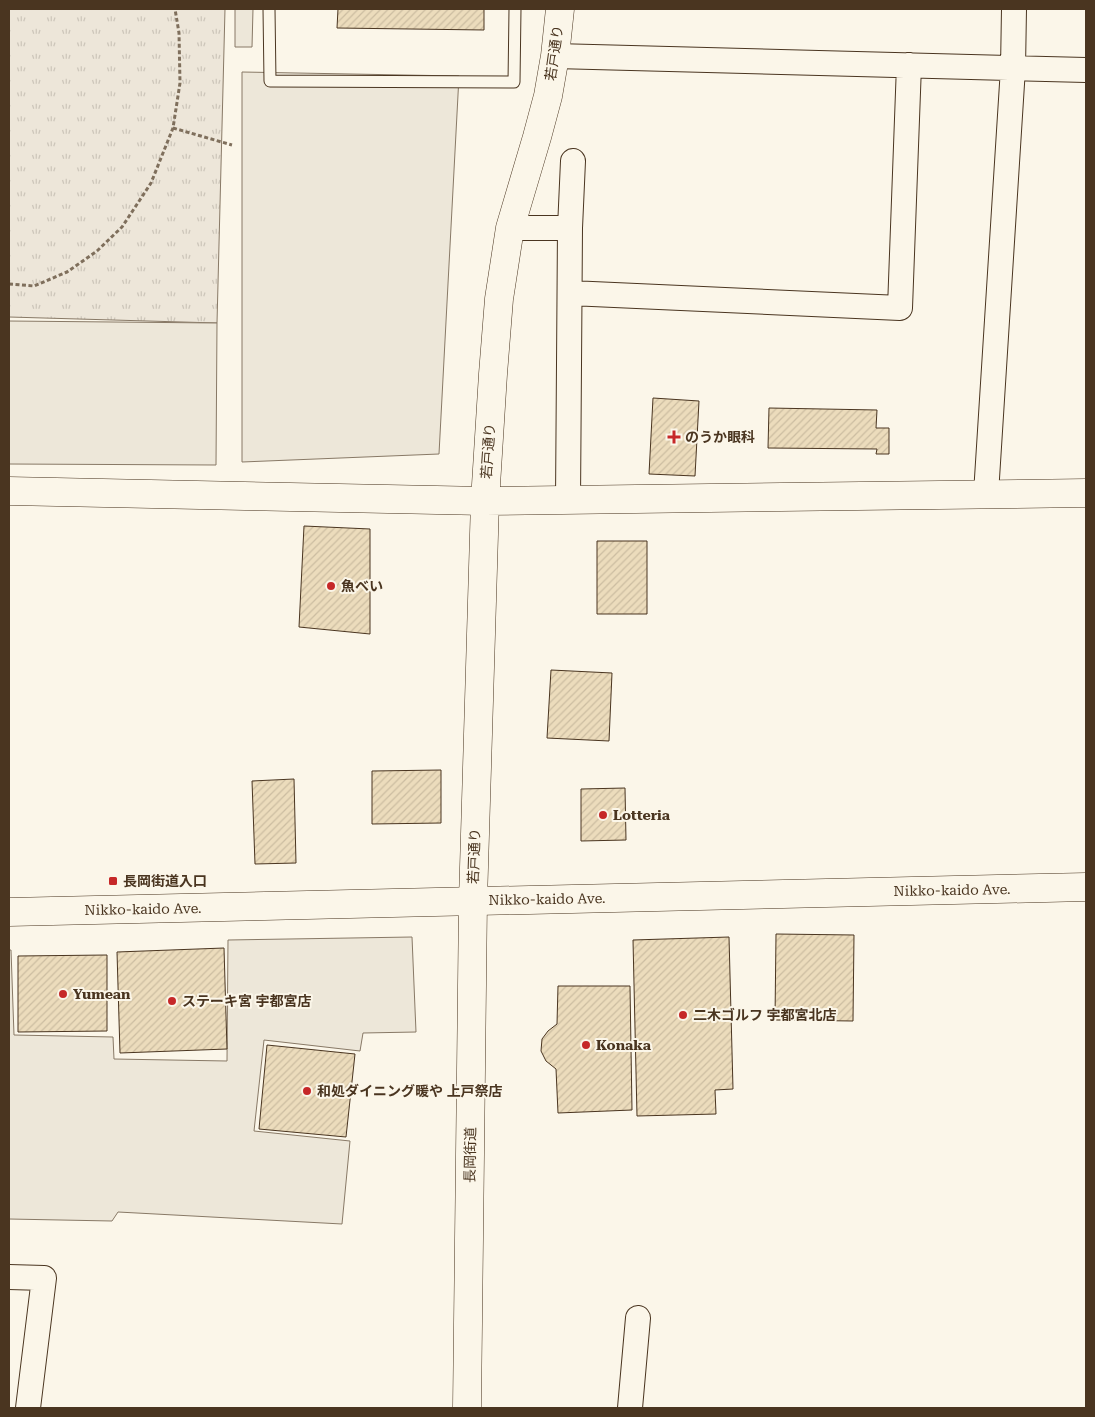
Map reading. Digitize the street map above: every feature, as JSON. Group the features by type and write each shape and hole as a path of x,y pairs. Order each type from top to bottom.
{"main road":[{"name":"若戸通り","path":"473,901 485,501 499,299 510,228 537,137 555,56 560,9"},
{"path":"9,491 485,501 1086,493"},
{"name":"Nikko-kaido Ave.","path":"9,912 1086,887"},
{"name":"長岡街道","path":"467,1408 473,901"}],"street":[{"path":"986,494 1013,68 1014,9"},
{"path":"555,56 1086,70"},
{"path":"570,293 900,308 909,65"},
{"path":"568,500 570,228 573,161"},
{"path":"510,228 570,228"},
{"path":"9,1277 44,1278 28,1408"},
{"path":"630,1408 638,1318"}],"lane":[{"path":"269,9 270,82 514,82 515,9"}],"path":[{"path":"9,284 34,286 66,272 97,251 122,227 151,183 173,128 180,83 179,33 174,9"},
{"path":"173,128 232,145"}],"green space":[{"path":"9,9 225,9 217,323 9,317"}],"shaded area":[{"path":"235,9 253,9 252,47 235,47"},
{"path":"242,72 459,76 439,454 242,462"},
{"path":"9,321 217,323 216,465 9,464"},
{"path":"412,937 416,1032 363,1033 360,1051 264,1040 254,1131 350,1141 342,1224 118,1212 112,1221 9,1219 9,950 11,950 14,1035 113,1037 114,1059 227,1061 228,940"}],"building":[{"path":"338,9 484,9 484,30 337,28"},
{"name":"のうか眼科","path":"653,398 699,401 695,476 649,474"},
{"path":"769,408 877,410 876,428 889,428 889,454 876,454 877,449 768,448"},
{"path":"304,526 370,529 370,634 299,627"},
{"path":"597,541 647,541 647,614 597,614"},
{"path":"551,670 612,673 609,741 547,738"},
{"path":"441,770 441,823 372,824 372,771"},
{"path":"294,779 296,863 255,864 252,781"},
{"name":"Lotteria","path":"625,788 626,840 581,841 581,789"},
{"path":"776,934 854,935 853,1021 775,1020"},
{"name":"二木ゴルフ 宇都宮北店","path":"729,937 733,1089 715,1090 716,1114 637,1116 633,940"},
{"name":"ステーキ宮 宇都宮店","path":"224,948 227,1049 120,1053 117,952"},
{"name":"Yumean","path":"107,955 107,1031 18,1032 18,956"},
{"name":"Konaka","path":"558,986 630,986 632,1110 558,1113 556,1069 546,1061 541,1051 542,1039 557,1024"},
{"name":"和処ダイニング暖や 上戸祭店","path":"267,1045 355,1054 346,1137 259,1129"}],"place":[{"name":"のうか眼科","path":"674,437"},
{"name":"魚べい","path":"331,586"},
{"name":"Lotteria","path":"603,815"},
{"name":"長岡街道入口","path":"113,881"},
{"name":"Yumean","path":"63,994"},
{"name":"ステーキ宮 宇都宮店","path":"172,1001"},
{"name":"二木ゴルフ 宇都宮北店","path":"683,1015"},
{"name":"Konaka","path":"586,1045"},
{"name":"和処ダイニング暖や 上戸祭店","path":"307,1091"}]}
